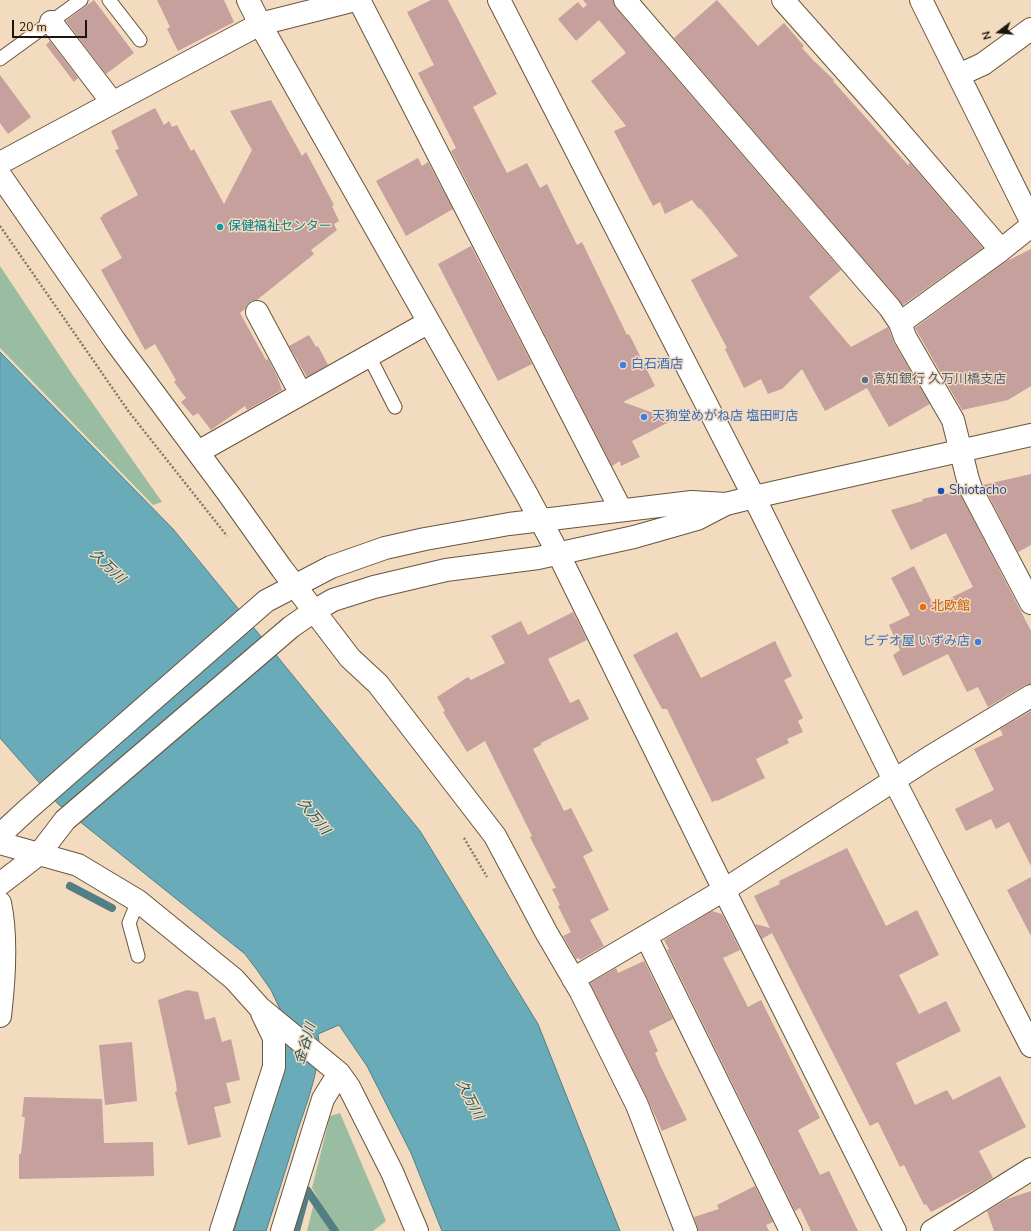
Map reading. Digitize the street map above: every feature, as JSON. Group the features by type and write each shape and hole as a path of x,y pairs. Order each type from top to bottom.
{"street":[{"path":"248,0 260,24 558,553 724,890 895,1231"},
{"path":"0,163 260,24 355,0"},
{"path":"359,0 621,510"},
{"path":"499,0 754,497 894,780 1031,1046"},
{"path":"626,0 890,308 900,323 905,337 953,420 972,491 1031,603"},
{"path":"782,0 886,116 1001,250"},
{"path":"921,0 1031,221"},
{"path":"51,22 112,102"},
{"path":"959,75 983,64 1031,29"},
{"path":"0,175 116,341 295,586 350,658 378,684 495,836 573,979 636,1105 686,1231"},
{"path":"900,323 1001,250 1031,226"},
{"path":"257,312 301,394"},
{"path":"198,452 429,322"},
{"path":"0,884 38,854 65,820 291,627 333,600 374,587 446,570 538,558 634,537 697,519 726,504 1031,435"},
{"path":"0,835 44,794 264,603 331,567 385,548 501,525 692,502 726,504"},
{"path":"573,979 724,890 930,757 1031,696"},
{"path":"0,843 78,865 138,901 234,979 260,1008 334,1068 349,1087 392,1172 417,1231"},
{"path":"0,903 4,920 2,1001 0,1016"},
{"path":"646,936 791,1231"},
{"path":"221,1231 274,1067 274,1038 260,1008"},
{"path":"282,1231 334,1068"},
{"path":"932,1231 1031,1169"}],"lane":[{"path":"0,59 81,0"},
{"path":"109,0 140,40"},
{"path":"369,356 395,407"},
{"path":"138,901 129,923 138,956"}],"path":[{"path":"0,226 129,412 228,538"},
{"path":"463,836 490,882"}],"green space":[{"path":"0,266 72,374 162,502 153,505 0,348"},
{"path":"340,1113 386,1221 373,1231 337,1231 312,1188 330,1116"},
{"path":"315,1199 333,1231 307,1231"}],"water":[{"path":"0,352 173,529 420,831 538,1024 620,1231 442,1231 411,1153 367,1066 339,1025 318,1034 318,1056 310,1094 266,1231 234,1231 281,1076 284,1043 280,1009 271,990 245,954 58,804 0,738"}],"building":[{"path":"94,0 134,53 106,74 66,21"},
{"path":"157,0 224,0 234,22 178,51 167,29 170,27"},
{"path":"431,0 448,0 497,94 473,107 507,173 527,163 540,188 547,184 577,245 582,242 627,335 629,334 655,386 623,402 673,420 632,441 640,457 621,466 620,461 612,466 451,151 456,148 418,73 434,65 407,12"},
{"path":"583,0 613,0 616,8 841,270 809,297 851,347 888,327 894,343 930,404 889,427 867,388 825,411 802,369 782,389 768,394 761,379 744,388 725,349 727,348 691,280 738,256 692,200 665,214 660,202 653,206 614,131 626,126 591,81 626,53 599,20 576,41 558,19 578,2 583,8 587,5"},
{"path":"717,0 758,46 784,23 804,46 802,48 834,80 833,81 908,165 910,163 983,248 903,305 674,38"},
{"path":"50,41 78,78 74,82 46,45"},
{"path":"0,75 31,117 8,134 0,123"},
{"name":"保健福祉センター","path":"271,100 302,156 306,152 334,205 332,206 339,221 334,224 337,230 311,250 314,254 257,300 251,301 240,313 266,360 268,359 278,378 282,390 247,410 245,406 211,430 198,413 193,416 181,402 186,398 174,382 176,380 155,344 145,350 101,270 122,258 100,218 103,216 102,215 138,195 115,150 119,149 111,131 155,108 164,125 169,121 172,127 177,125 191,151 194,149 224,204 252,150 230,111"},
{"path":"418,158 422,166 428,162 453,209 406,236 376,181"},
{"path":"471,246 532,364 498,381 438,264"},
{"path":"1031,249 1031,386 1008,400 962,410 915,328 1005,262"},
{"path":"309,335 316,347 318,346 328,365 307,377 289,346"},
{"path":"1031,474 1031,545 1018,552 983,485"},
{"path":"959,491 1031,631 1031,684 1025,685 988,707 978,687 967,692 948,654 903,676 893,655 900,650 889,625 910,615 891,578 914,566 934,606 973,587 946,533 911,550 891,510 923,501 922,499"},
{"path":"573,612 587,640 548,659 570,703 579,699 589,719 541,743 541,745 533,749 564,811 571,808 593,851 583,856 609,910 590,920 604,946 580,960 579,958 576,959 563,936 571,932 558,906 560,905 552,889 556,888 530,837 532,836 485,741 467,752 443,712 445,711 437,697 468,677 471,680 505,663 491,636 521,621 528,635"},
{"path":"677,632 701,678 775,641 792,676 784,680 803,718 798,721 803,732 787,739 789,743 756,759 765,778 717,801 712,802 667,709 662,709 633,655"},
{"path":"1031,711 1031,866 1009,822 996,829 991,819 966,831 955,809 994,790 974,749 1003,735 1000,729"},
{"path":"847,848 886,926 917,910 939,955 899,975 919,1014 946,1001 961,1031 896,1063 915,1105 947,1090 953,1100 1000,1076 1026,1127 979,1151 993,1178 931,1212 926,1204 924,1205 904,1165 900,1167 878,1122 870,1126 772,933 762,939 755,924 770,928 754,896 780,884 779,881"},
{"path":"1031,877 1031,936 1007,890"},
{"path":"712,911 722,914 740,950 723,958 748,1007 761,1000 820,1118 798,1130 820,1175 829,1171 858,1231 811,1231 800,1208 795,1211 667,950 669,949 664,940"},
{"path":"644,961 673,1019 649,1031 658,1051 655,1053 660,1065 687,1120 662,1131 590,983 616,968 618,973"},
{"path":"187,990 198,992 205,1020 215,1017 222,1042 231,1039 240,1080 226,1083 231,1103 214,1107 221,1137 188,1145 175,1092 177,1091 176,1083 158,1000"},
{"path":"132,1042 137,1101 105,1105 99,1045"},
{"path":"24,1097 102,1099 104,1143 153,1142 154,1176 19,1179 19,1154 21,1154 25,1117 22,1117"},
{"path":"755,1186 773,1222 766,1225 769,1231 698,1231 694,1217 719,1209 717,1205"},
{"path":"1031,1191 1031,1231 994,1231 987,1211 1007,1199"}],"waterway":[{"path":"70,886 112,908"},
{"path":"296,1231 307,1190 335,1231"}],"place":[{"name":"保健福祉センター","path":"220,227"},
{"name":"白石酒店","path":"623,365"},
{"name":"高知銀行 久万川橋支店","path":"865,380"},
{"name":"天狗堂めがね店 塩田町店","path":"644,417"},
{"name":"Shiotacho","path":"941,491"},
{"name":"北欧館","path":"923,607"},
{"name":"ビデオ屋 いずみ店","path":"978,642"}],"water label":[{"name":"久万川","path":"107,567"},
{"name":"久万川","path":"313,817"},
{"name":"金谷川","path":"306,1044"},
{"name":"久万川","path":"469,1100"}]}
